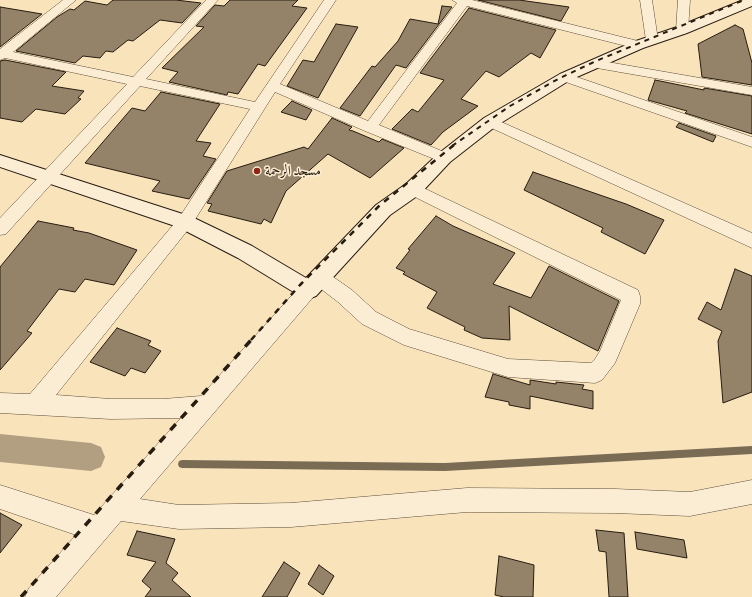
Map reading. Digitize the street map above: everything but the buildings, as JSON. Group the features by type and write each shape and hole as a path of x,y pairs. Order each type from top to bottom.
{"street":[{"path":"1,54 70,0"},
{"path":"0,229 212,0"},
{"path":"35,404 185,222 272,86 330,0"},
{"path":"645,42 646,0"},
{"path":"682,30 684,0"},
{"path":"38,597 314,283 382,210 414,189 444,158 490,122 565,77 645,42 682,30 752,0"},
{"path":"370,128 462,1 645,42"},
{"path":"1,54 137,80 259,107"},
{"path":"596,64 752,91"},
{"path":"565,77 752,142"},
{"path":"272,86 444,158"},
{"path":"490,122 752,241"},
{"path":"0,161 185,222 245,252 345,296 369,318 404,336 508,368 595,373 602,366 608,356 630,304 631,296 414,189"},
{"path":"0,403 111,409 163,409 207,406"},
{"path":"115,508 179,517 291,515 467,500 615,501 690,504 752,492"},
{"path":"0,497 98,528"}],"waterway":[{"path":"0,448 91,457"},
{"path":"182,464 445,467 752,450"}],"railway":[{"path":"452,146 510,106 558,79 596,61 744,0"},
{"path":"251,340 300,285 379,206 454,145"},
{"path":"21,597 252,339"}],"place":[{"name":"مسجد الرحمة","path":"257,171"}]}
